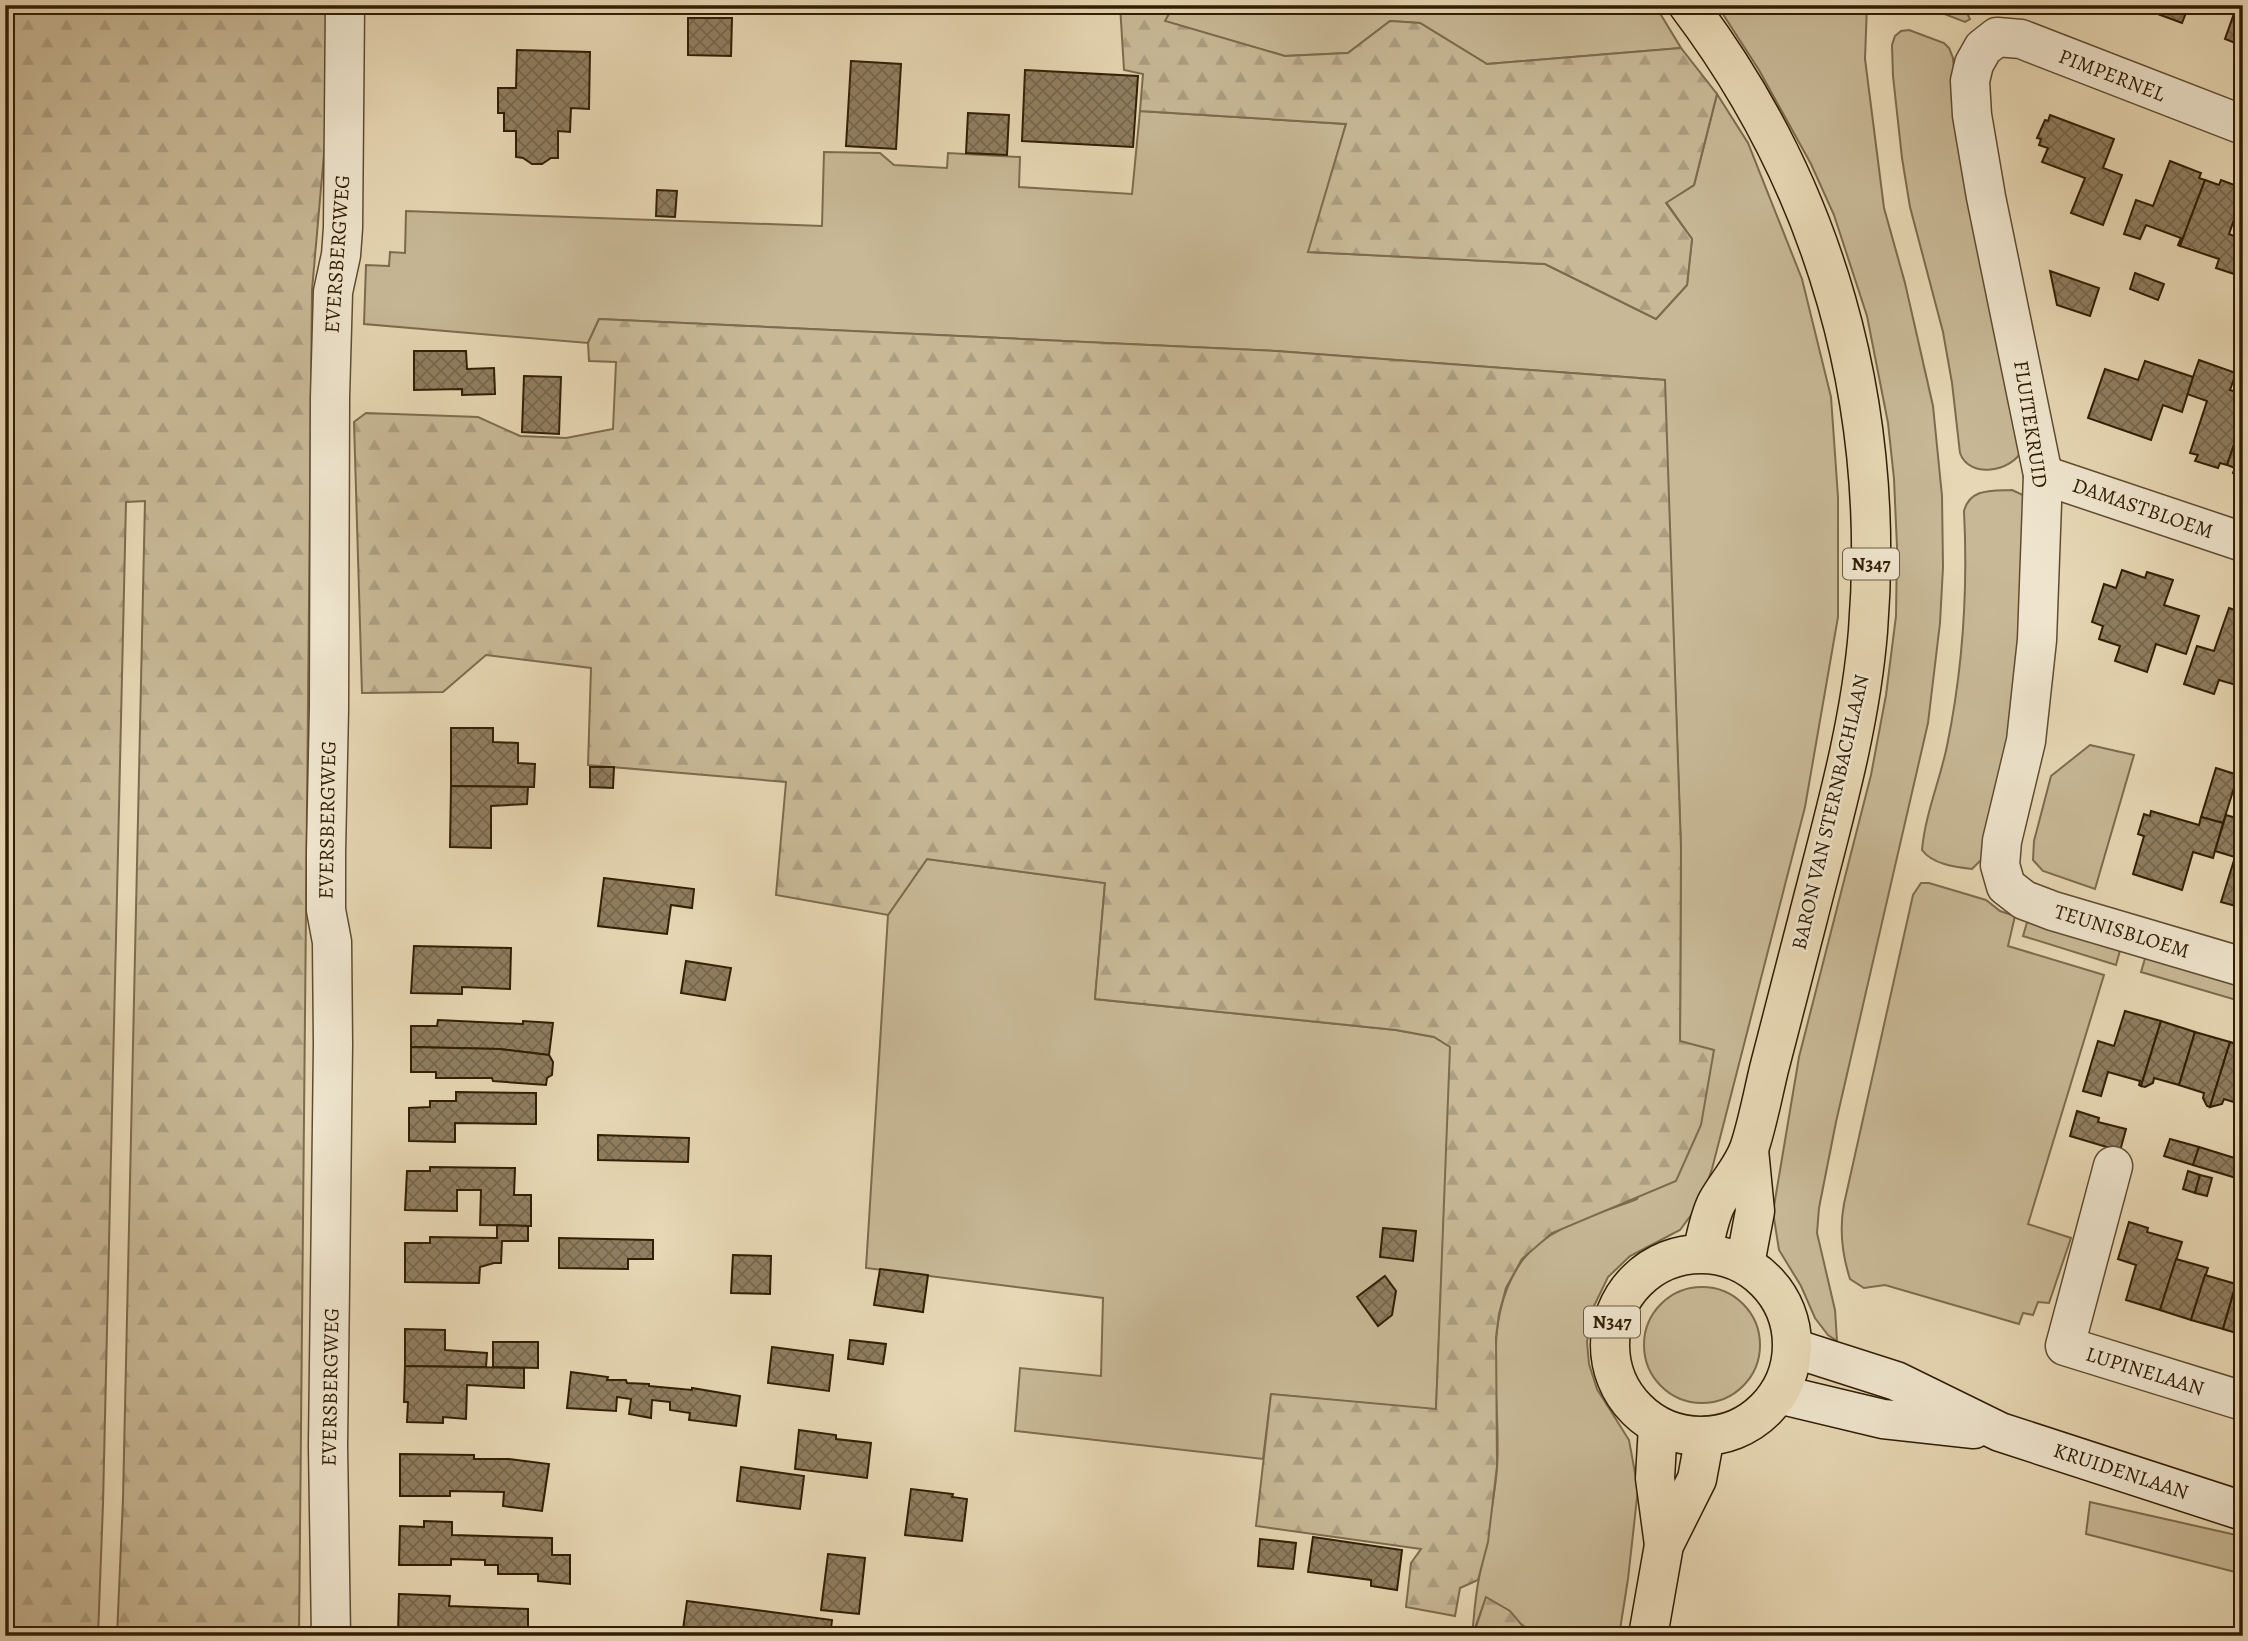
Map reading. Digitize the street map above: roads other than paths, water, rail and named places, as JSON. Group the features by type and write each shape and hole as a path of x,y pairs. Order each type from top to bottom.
{"main road":[{"name":"BARON VAN STERNBACHLAAN","path":"1688,5 1746,92 1790,173 1819,243 1857,382 1868,463 1871,552 1868,633 1857,712 1749,1150 1714,1206 1702,1253"},
{"name":"BARON VAN STERNBACHLAAN","path":"1745,1264 1755,1211 1749,1150"},
{"name":"N347","path":"1702,1253 1724,1256 1745,1264 1762,1276 1780,1300 1791,1328 1793,1348 1790,1367 1778,1394 1754,1419 1722,1434 1705,1436 1673,1432 1658,1426 1640,1413 1615,1377 1610,1355 1610,1333 1615,1312 1626,1292 1640,1276 1659,1263 1679,1256 1702,1253"},
{"path":"1658,1426 1655,1478 1664,1545"},
{"path":"1648,1636 1664,1545 1697,1479 1705,1436"}],"street":[{"name":"EVERSBERGWEG","path":"331,1636 328,1446 333,1044 332,942 326,910 326,852 330,397 333,292 343,228 345,5"},
{"name":"PIMPERNEL","path":"1983,48 1997,37 2021,40 2243,125"},
{"name":"FLUITEKRUID","path":"1983,48 1974,64 1970,81 1972,115 1986,197 2043,475 2038,640 2026,741 2002,841 2000,865 2006,886"},
{"name":"DAMASTBLOEM","path":"2043,475 2243,542"},
{"name":"TEUNISBLOEM","path":"2006,886 2024,900 2053,911 2243,967"},
{"name":"LUPINELAAN","path":"2113,1166 2065,1346 2243,1401"},
{"name":"KRUIDENLAAN","path":"1793,1348 1896,1381 2000,1432 2243,1511"},
{"name":"KRUIDENLAAN","path":"1778,1394 1883,1419 2000,1432"}]}
